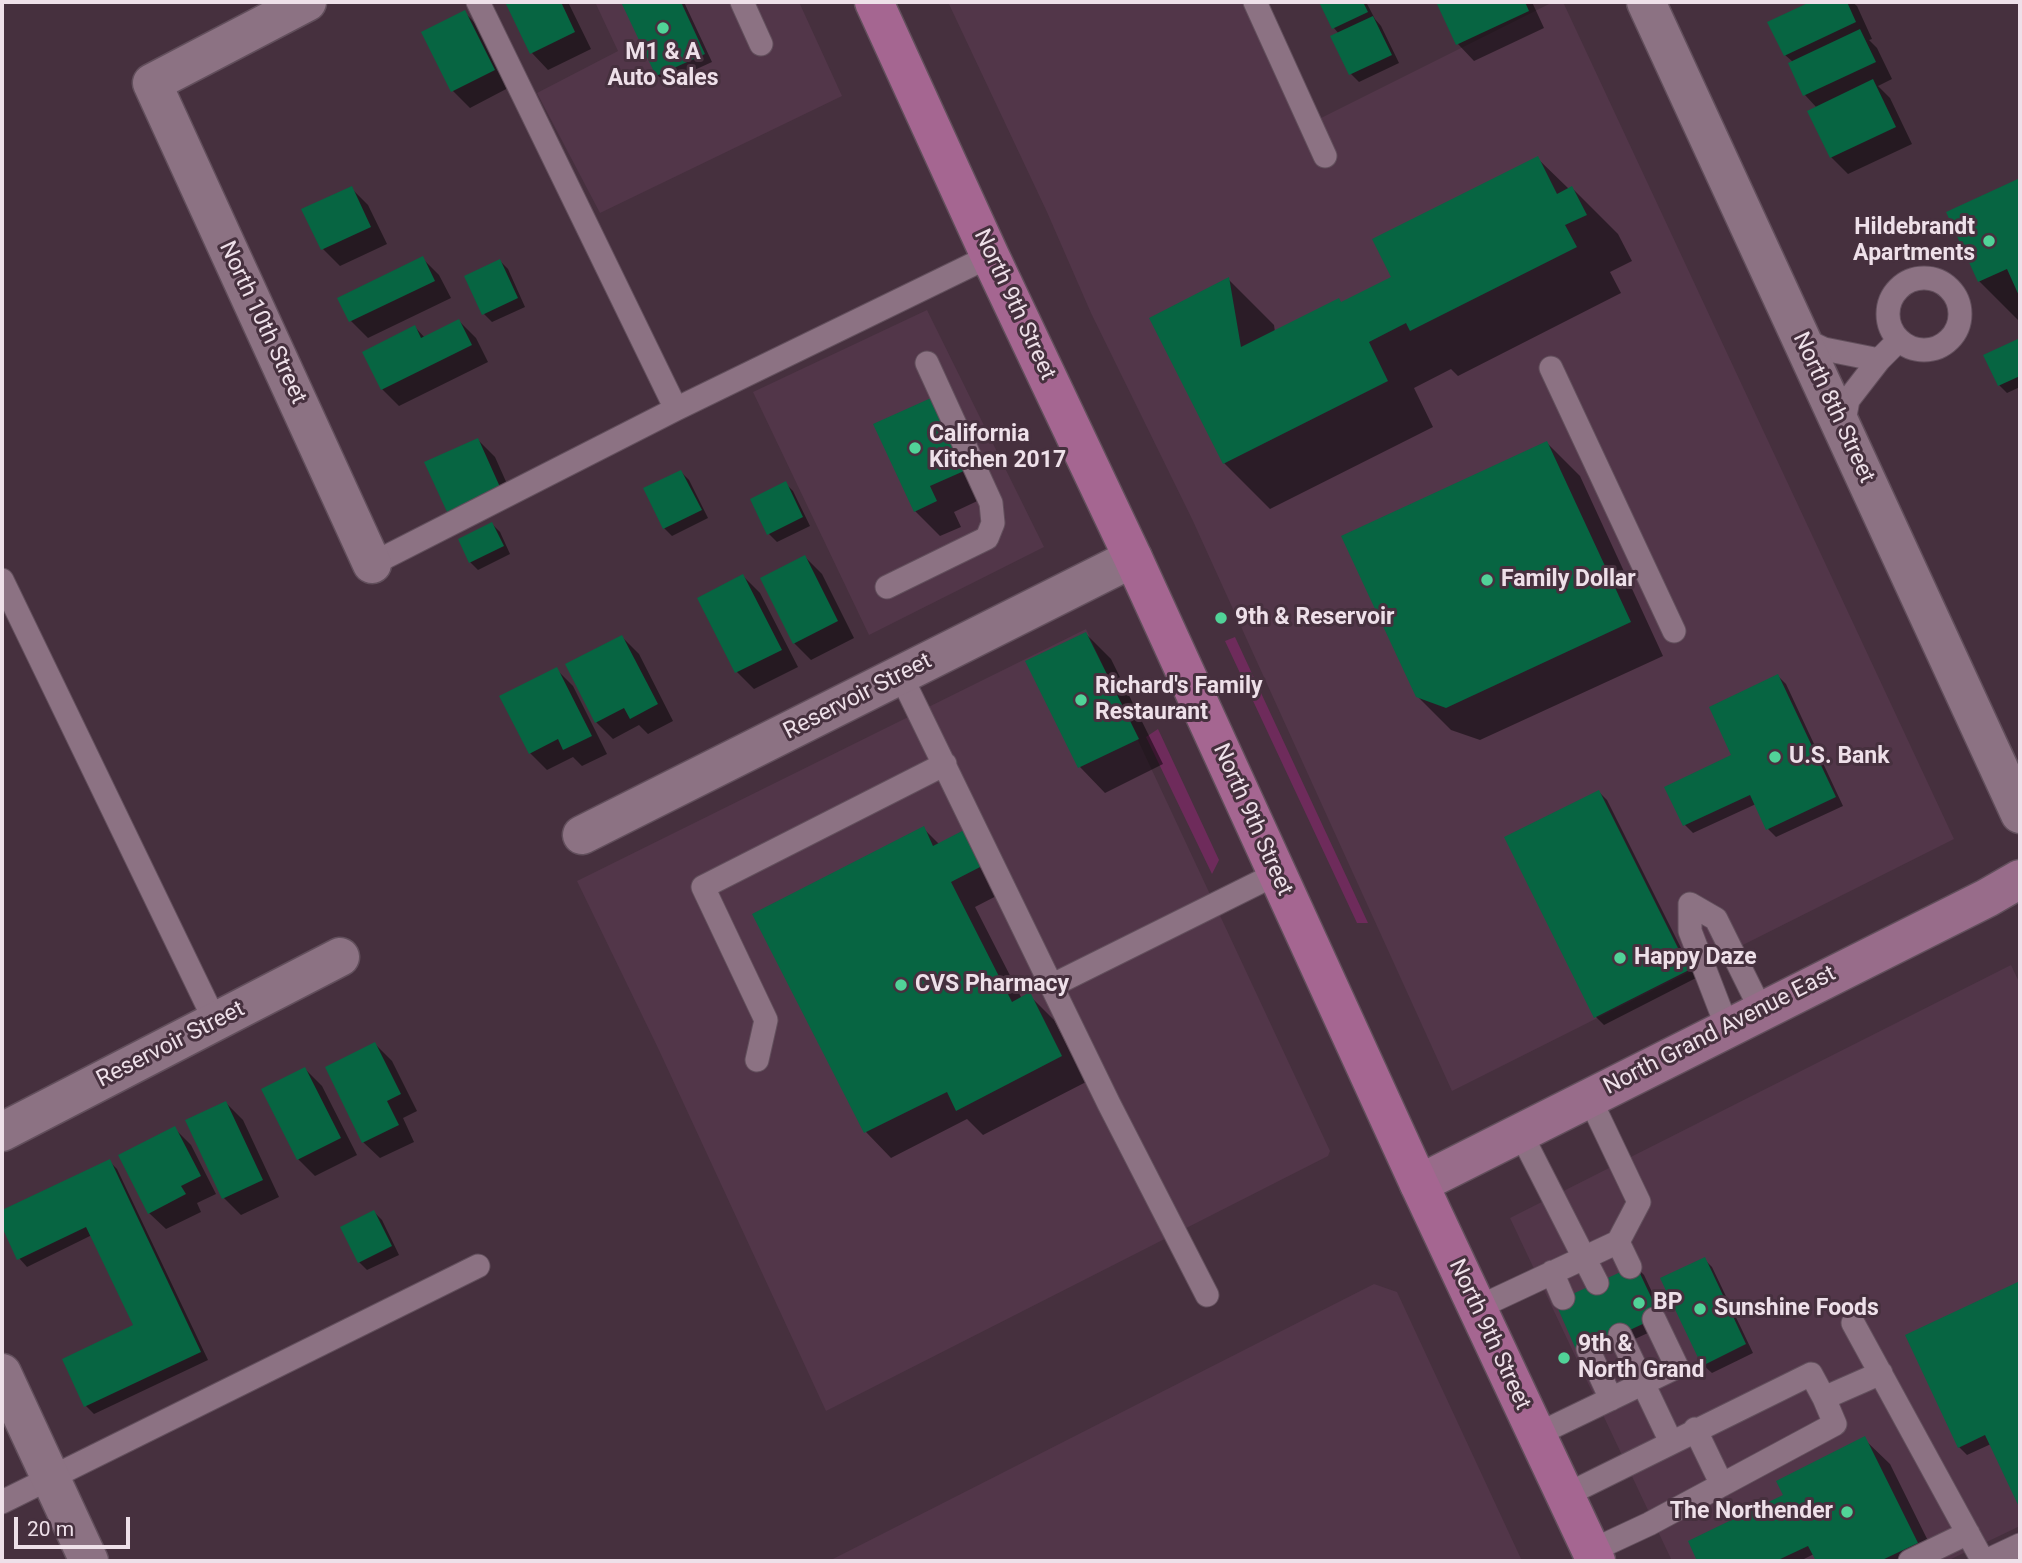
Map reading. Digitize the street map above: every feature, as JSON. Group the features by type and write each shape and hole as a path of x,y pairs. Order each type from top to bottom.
{"main road":[{"name":"North 9th Street","path":"874,2 1593,1556"},
{"name":"North Grand Avenue East","path":"1419,1184 2020,879"}],"street":[{"name":"North 10th Street","path":"307,2 152,83 372,564"},
{"name":"North 8th Street","path":"1646,2 2020,814"},
{"name":"Reservoir Street","path":"582,835 1133,558"},
{"name":"Reservoir Street","path":"2,1132 340,957"},
{"path":"2,1373 89,1561"}],"lane":[{"path":"478,2 676,409"},
{"path":"742,2 761,44"},
{"path":"1255,2 1325,156"},
{"path":"372,564 676,409 990,256"},
{"path":"1801,338 1824,349 1879,359"},
{"path":"1842,430 1848,400 1879,359 1899,340"},
{"path":"887,587 988,538 993,523 990,503 927,363"},
{"path":"1551,368 1674,631"},
{"path":"2,580 216,1023"},
{"path":"901,676 1109,1104 1207,1295"},
{"path":"757,1060 766,1020 703,887 945,764"},
{"path":"1053,985 1276,874"},
{"path":"1727,1027 1690,931 1690,904 1716,919 1761,1010"},
{"path":"1477,1308 1618,1242 1639,1202 1589,1097"},
{"path":"1520,1132 1597,1283"},
{"path":"1618,1242 1630,1267"},
{"path":"2,1502 478,1266"},
{"path":"1552,1272 1563,1298"},
{"path":"1536,1435 1677,1367 1654,1319"},
{"path":"1853,1323 1985,1561 2020,1545"},
{"path":"1620,1335 1671,1442"},
{"path":"1588,1349 1611,1399"},
{"path":"1824,1398 1881,1373"},
{"path":"1564,1496 1811,1374 1824,1398 1835,1424 1593,1556"},
{"path":"1695,1429 1723,1485"},
{"path":"1910,1561 1968,1533"}],"shaded area":[{"path":"595,2 799,2 842,96 600,213 537,93 618,51"},
{"path":"948,2 1242,2 1301,128 1553,2 1563,2 1954,839 1452,1091 1193,521 1091,313 1047,212"},
{"path":"927,310 1044,547 869,635 753,392"},
{"path":"1086,629 1330,1151 1328,1156 826,1411 658,1048 577,881"},
{"path":"1235,637 1368,923 1357,923 1225,641"},
{"path":"1158,729 1219,860 1212,874 1146,737"},
{"path":"2011,965 2020,984 2020,1526 1947,1561 1672,1561 1510,1218"},
{"path":"1374,1284 1397,1292 1522,1561 829,1561"}],"building":[{"path":"505,2 561,2 575,32 530,54"},
{"path":"621,2 681,2 705,54 656,76"},
{"path":"1319,2 1363,2 1368,12 1332,29"},
{"path":"1436,2 1525,2 1529,11 1456,45"},
{"path":"1810,2 1847,2 1856,22 1784,56 1767,22"},
{"path":"465,10 495,70 451,92 421,32"},
{"path":"1373,16 1392,55 1349,75 1330,36"},
{"path":"1860,29 1876,62 1803,96 1788,63"},
{"path":"1873,79 1896,127 1830,158 1807,111"},
{"path":"1538,156 1557,194 1572,186 1587,215 1565,225 1577,247 1410,331 1406,323 1369,342 1388,381 1223,464 1149,318 1229,277 1241,347 1339,298 1341,302 1391,277 1372,239"},
{"name":"Hildebrandt Apartments","path":"2020,178 2020,298 2007,269 1978,282 1946,212"},
{"path":"352,186 371,227 321,250 301,209"},
{"path":"423,256 435,281 349,322 337,298"},
{"path":"500,259 518,298 482,315 464,276"},
{"path":"459,319 472,345 381,390 362,352 415,325 421,338"},
{"path":"2020,338 2020,376 1998,386 1983,355"},
{"path":"931,398 964,471 930,486 937,501 914,512 873,424"},
{"path":"478,438 500,487 447,512 424,462"},
{"path":"1547,441 1631,622 1446,708 1416,697 1341,536"},
{"path":"681,470 702,510 663,529 643,488"},
{"path":"786,481 803,517 767,535 750,499"},
{"path":"492,522 504,546 469,563 458,539"},
{"path":"805,555 838,621 793,644 760,578"},
{"path":"743,574 782,650 735,673 697,598"},
{"path":"1086,632 1139,739 1078,768 1025,661"},
{"path":"622,635 658,704 630,719 624,708 595,723 565,664"},
{"path":"557,667 592,736 563,750 558,739 529,754 499,696"},
{"path":"1778,674 1836,797 1766,830 1750,795 1683,826 1664,787 1731,755 1709,707"},
{"path":"1599,790 1689,970 1594,1018 1504,837"},
{"path":"924,826 933,846 966,829 984,865 951,882 1012,1002 1030,992 1062,1056 956,1111 947,1092 864,1133 752,914"},
{"path":"375,1042 401,1094 387,1101 399,1125 362,1143 325,1067"},
{"path":"305,1067 341,1138 297,1160 261,1089"},
{"path":"226,1101 263,1180 222,1199 185,1120"},
{"path":"175,1126 201,1176 181,1186 186,1194 148,1214 118,1155"},
{"path":"110,1159 201,1352 84,1407 62,1359 133,1325 86,1227 17,1260 2,1227 2,1210"},
{"path":"374,1210 392,1246 358,1263 340,1227"},
{"path":"1705,1257 1746,1344 1702,1366 1660,1278"},
{"path":"1636,1265 1660,1316 1578,1354 1555,1302"},
{"path":"2020,1281 2020,1509 1985,1435 1958,1448 1905,1335"},
{"path":"1865,1436 1918,1543 1880,1561 1816,1561 1808,1546 1776,1561 1697,1561 1688,1541 1783,1495 1776,1481"}],"place":[{"name":"M1 & A Auto Sales","path":"663,28"},
{"name":"Hildebrandt Apartments","path":"1989,241"},
{"name":"California Kitchen 2017","path":"915,448"},
{"name":"Family Dollar","path":"1487,580"},
{"name":"9th & Reservoir","path":"1221,618"},
{"name":"Richard's Family Restaurant","path":"1081,700"},
{"name":"U.S. Bank","path":"1775,757"},
{"name":"Happy Daze","path":"1620,958"},
{"name":"CVS Pharmacy","path":"901,985"},
{"name":"BP","path":"1639,1303"},
{"name":"Sunshine Foods","path":"1700,1309"},
{"name":"9th & North Grand","path":"1564,1358"},
{"name":"The Northender","path":"1847,1512"}]}
